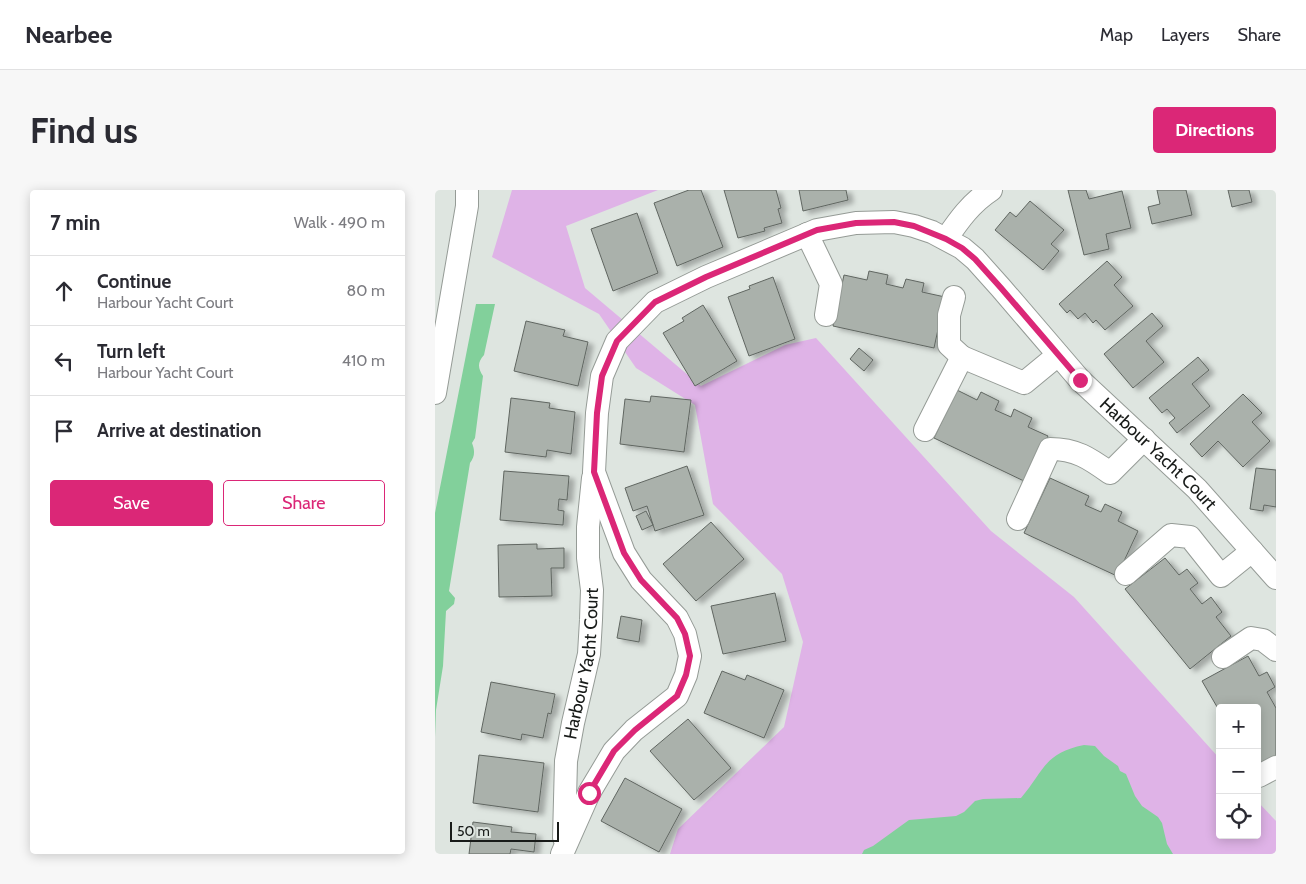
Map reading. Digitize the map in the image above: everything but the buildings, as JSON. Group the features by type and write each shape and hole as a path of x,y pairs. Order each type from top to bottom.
{"street":[{"path":"435,393 467,206 467,190"},
{"path":"946,239 966,210 991,190"},
{"name":"Harbour Yacht Court","path":"594,472 624,553 641,580 677,618 685,634 690,656 686,675 677,696 635,730 614,751 589,793 562,854 566,761 573,723 583,686 589,645 592,590 588,558 588,535 597,413 602,376 617,341 655,302 706,277 817,230 856,223 894,222 914,226 946,239 962,248 975,259 1001,288 1080,380 1197,489 1276,578"},
{"path":"807,234 831,284 826,315"},
{"path":"954,297 949,315 949,345 962,357 1025,383 1058,355"},
{"path":"925,430 962,357"},
{"path":"1018,519 1050,449 1061,449 1086,456 1110,472 1144,439"},
{"path":"1126,574 1171,535 1190,537 1221,576 1252,550"},
{"path":"1223,657 1251,638 1263,640 1276,650"}],"shaded area":[{"path":"512,190 658,190 566,226 585,288 701,386 785,345 816,338 991,531 1074,597 1216,755 1216,839 1261,839 1261,805 1276,821 1276,854 670,854 678,829 784,727 803,642 782,574 713,504 695,405 636,368 599,314 492,257"},
{"path":"476,304 495,304 484,355 479,363 483,376 475,438 472,443 474,453 470,463 449,591 455,598 454,604 446,611 443,666 436,710 435,737 435,513"},
{"path":"1084,745 1095,746 1104,756 1118,766 1120,771 1126,774 1135,796 1142,806 1158,817 1162,823 1167,844 1173,854 862,854 864,850 873,846 909,820 956,816 964,812 975,801 983,799 1021,798 1040,771 1053,758 1071,748"}],"route":[{"path":"589,793 614,751 635,730 677,696 686,675 690,656 685,634 677,618 641,580 624,553 594,472 597,413 602,376 617,341 640,315 655,302 706,277 817,230 856,223 894,222 931,232 962,248 975,259 1080,380"}]}
